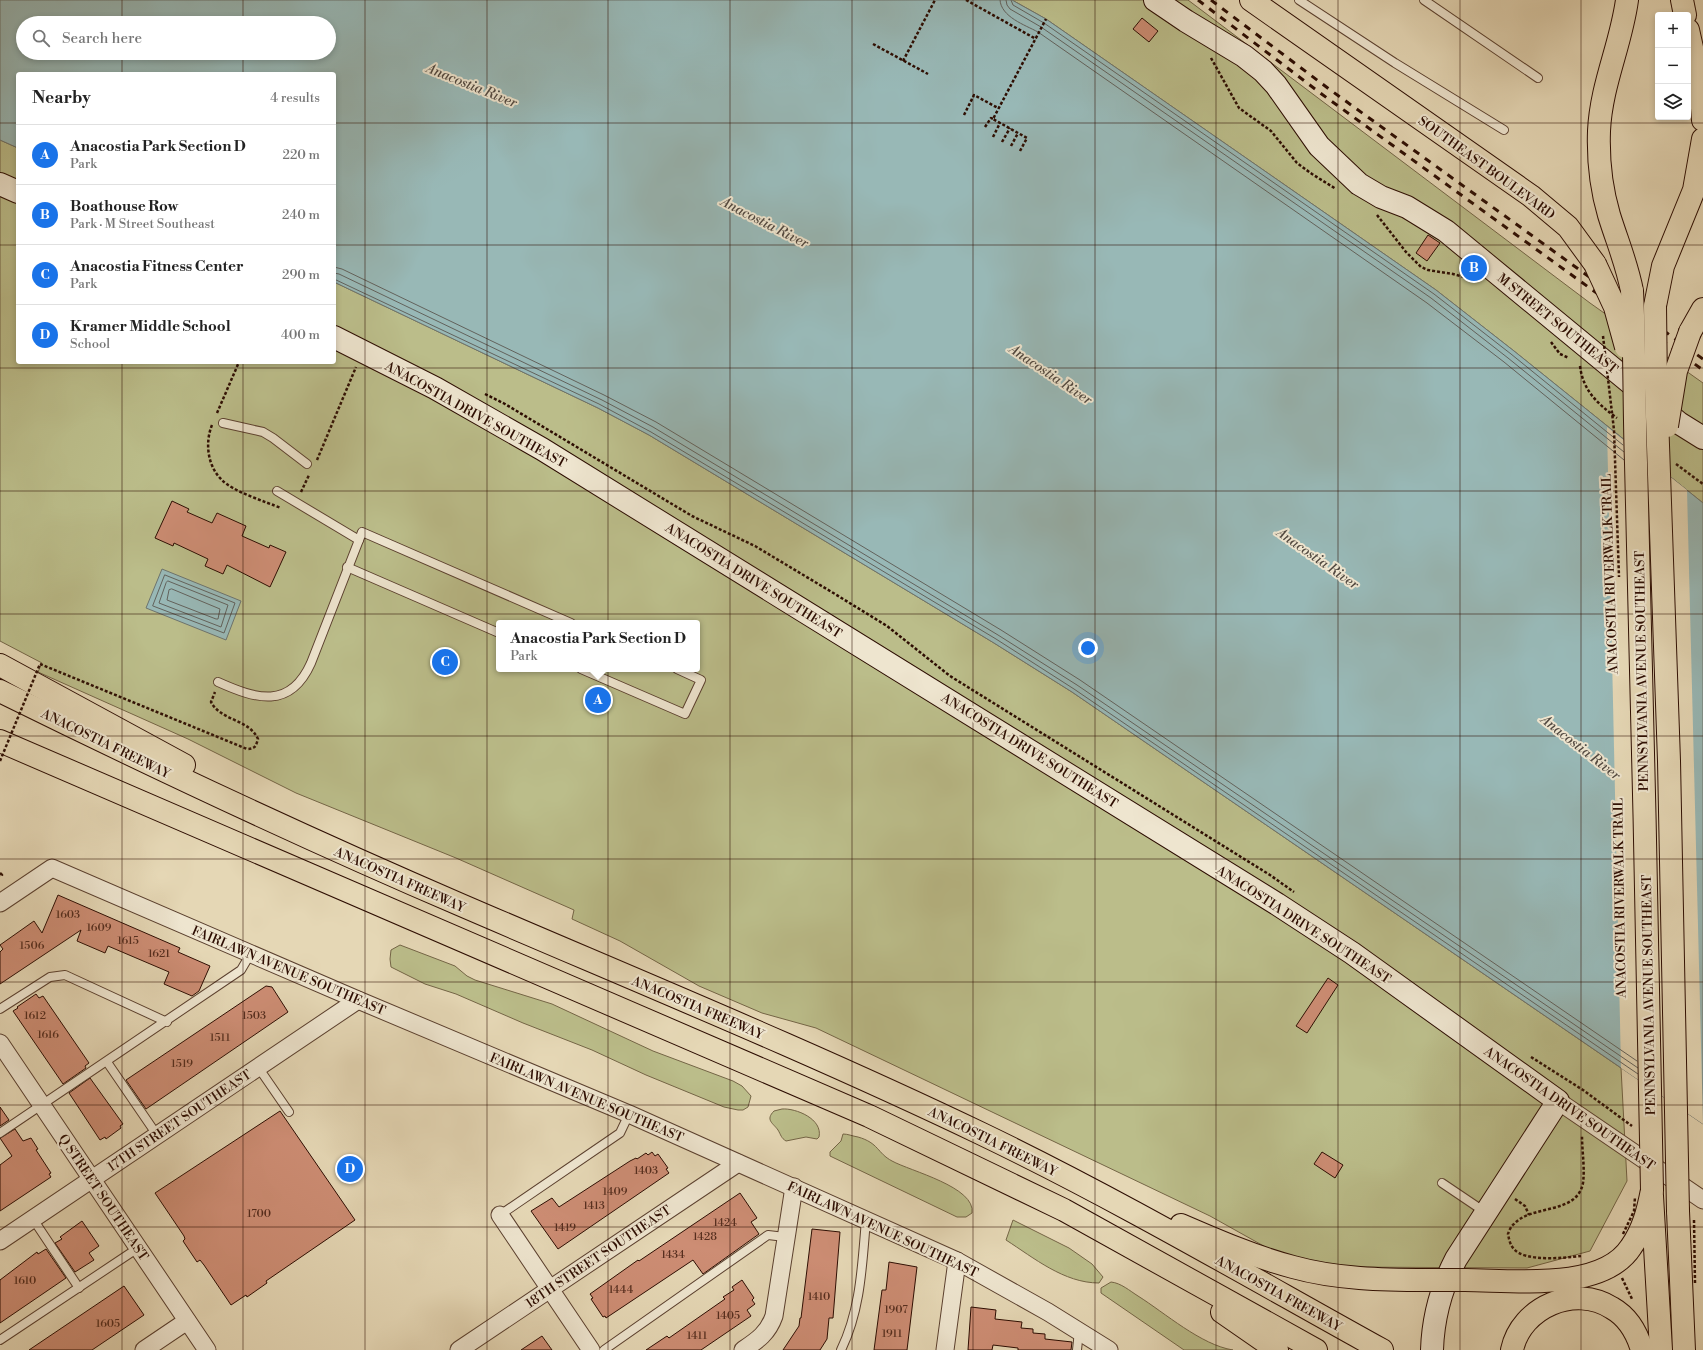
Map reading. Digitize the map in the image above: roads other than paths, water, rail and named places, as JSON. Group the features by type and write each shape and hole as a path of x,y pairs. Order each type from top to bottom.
{"main road":[{"name":"SOUTHEAST BOULEVARD","path":"1251,0 1531,196 1568,227 1595,264 1609,292 1620,324 1628,360 1634,400"},
{"name":"PENNSYLVANIA AVENUE SOUTHEAST","path":"1627,0 1620,38 1604,89 1600,116 1599,144 1601,178 1606,203 1625,260 1632,291 1642,659 1644,1191 1661,1350"},
{"path":"1691,43 1700,83 1703,120"},
{"name":"PENNSYLVANIA AVENUE SOUTHEAST","path":"1684,1350 1678,1210 1669,761 1655,306 1663,266 1694,190 1703,139"},
{"path":"1660,491 1670,405 1676,372 1690,332 1703,309"},
{"path":"0,665 358,861"},
{"name":"ANACOSTIA FREEWAY","path":"0,691 178,778 358,861 869,1082 982,1134 1078,1182 1382,1350"},
{"path":"0,725 223,838"},
{"path":"0,741 869,1116 1016,1186 1113,1236 1316,1350"},
{"path":"1078,1182 1233,1246 1294,1268 1375,1279 1428,1280 1562,1280 1584,1277 1603,1271 1620,1260 1631,1248 1648,1212 1644,1191"},
{"path":"1113,1236 1277,1350"},
{"path":"1512,1350 1520,1330 1536,1312 1557,1302 1573,1299 1598,1302 1619,1312 1633,1330 1642,1350"}],"street":[{"name":"M STREET SOUTHEAST","path":"1156,0 1186,21 1244,56 1263,71 1276,85 1319,146 1358,184 1381,197 1407,207 1446,231 1679,423 1703,438"},
{"path":"0,184 16,191"},
{"name":"ANACOSTIA DRIVE SOUTHEAST","path":"336,337 435,388 542,449 1244,883 1352,953 1558,1101 1703,1200"},
{"name":"FAIRLAWN AVENUE SOUTHEAST","path":"0,903 52,868 358,1000 629,1114 957,1261 1110,1350"},
{"name":"17TH STREET SOUTHEAST","path":"0,1241 358,1000"},
{"name":"Q STREET SOUTHEAST","path":"0,1043 207,1350"},
{"path":"1432,1350 1432,1329 1445,1282 1456,1259 1558,1101"},
{"name":"18TH STREET SOUTHEAST","path":"459,1350 738,1163"},
{"path":"744,1350 761,1338 771,1324 794,1187"},
{"path":"500,1215 591,1350"},
{"path":"945,1350 957,1261"},
{"path":"144,1350 187,1321"}],"lane":[{"path":"1299,0 1395,63 1504,130"},
{"path":"1424,0 1538,78"},
{"path":"223,423 262,432 274,438 309,467"},
{"path":"277,491 359,540"},
{"path":"218,682 251,696 263,697 284,693 301,681 311,663 347,567 362,532 564,620"},
{"path":"347,567 496,632"},
{"path":"588,672 684,714 701,680 684,672"},
{"path":"0,1133 167,1022 241,970 251,953"},
{"path":"0,1009 50,976 65,975 167,1022"},
{"path":"107,1062 157,1135"},
{"path":"258,1067 289,1112"},
{"path":"500,1215 620,1133 629,1114"},
{"path":"1442,1183 1485,1212"},
{"path":"33,1219 79,1288"},
{"path":"841,1350 851,1329 857,1309 866,1220"},
{"path":"604,1350 768,1235 786,1237"},
{"path":"0,1340 138,1248"},
{"path":"1077,1350 1079,1331"}],"water":[{"name":"Anacostia River","path":"0,0 1012,0 1046,19 1436,290 1703,503 1703,1124 1072,692 994,643 649,435 598,408 336,283 336,72 16,72 16,147 0,140"},
{"path":"162,569 241,601 226,640 146,608"}],"railway":[{"path":"1198,0 1323,95 1703,370"},
{"path":"1211,0 1329,89 1703,359"}],"place":[{"name":"Boathouse Row","path":"1474,268"},
{"name":"Anacostia Fitness Center","path":"445,662"},
{"name":"Anacostia Park Section D","path":"598,700"},
{"name":"Kramer Middle School","path":"350,1169"}]}
